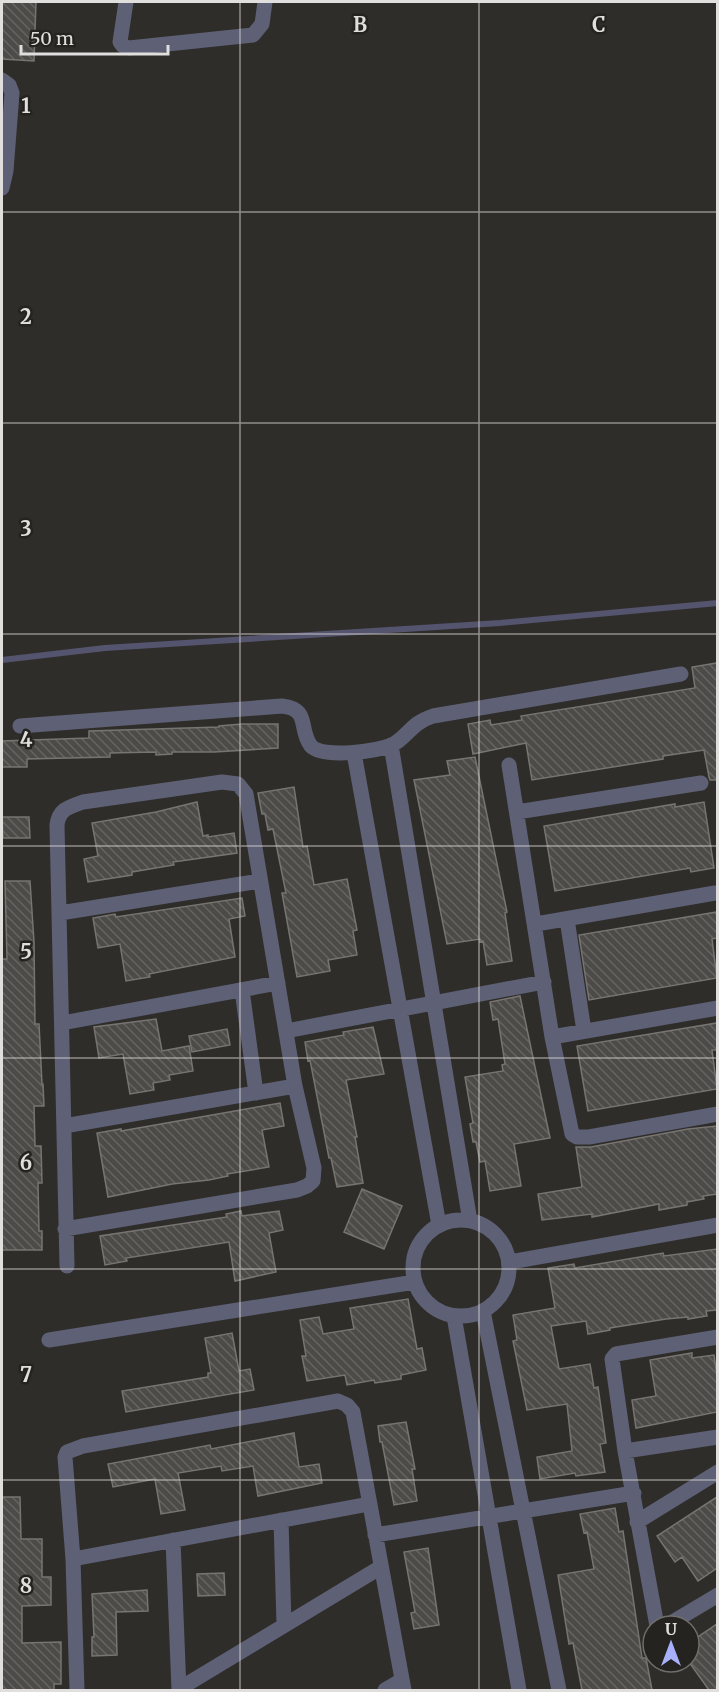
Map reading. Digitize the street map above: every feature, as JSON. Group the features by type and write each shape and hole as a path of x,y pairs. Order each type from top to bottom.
{"street":[{"path":"126,2 120,42 129,48 253,35 262,24 265,2"},
{"path":"2,80 9,85 12,93 2,188"},
{"path":"20,726 282,706 292,707 299,712 309,744 316,750 354,753 391,745 403,738 418,723 433,716 681,674"},
{"path":"391,745 470,1221"},
{"path":"354,753 439,1225"},
{"path":"509,765 536,924 552,1037 573,1135 589,1137 717,1114"},
{"path":"65,1229 297,1190 313,1181 314,1168 295,1086 246,794 238,784 222,782 83,801 62,811 58,817 65,1229 67,1266"},
{"path":"517,812 701,783"},
{"path":"60,913 260,881"},
{"path":"536,924 715,893"},
{"path":"567,919 584,1031"},
{"path":"286,1031 544,982"},
{"path":"62,1023 278,983"},
{"path":"242,990 256,1093"},
{"path":"552,1037 717,1008"},
{"path":"64,1126 295,1086"},
{"path":"454,1220 470,1221 482,1224 501,1239 510,1262 508,1282 498,1299 483,1311 469,1316 454,1316 429,1305 420,1294 413,1269 417,1250 428,1233 439,1225 454,1220"},
{"path":"510,1262 717,1225"},
{"path":"49,1340 415,1282"},
{"path":"483,1311 559,1690"},
{"path":"454,1316 519,1690"},
{"path":"655,1614 625,1451 612,1359 616,1354 717,1337"},
{"path":"77,1690 73,1559 65,1457 67,1452 83,1446 338,1401 343,1402 352,1412 403,1685 385,1690"},
{"path":"625,1451 717,1437"},
{"path":"637,1522 717,1472"},
{"path":"375,1535 634,1493"},
{"path":"73,1559 369,1504"},
{"path":"281,1520 284,1625"},
{"path":"173,1540 179,1690 381,1567"},
{"path":"686,1614 717,1595"}],"building":[{"path":"2,2 36,2 34,61 2,59"},
{"path":"717,663 717,780 710,780 704,750 663,756 663,759 532,780 526,743 473,754 468,724 490,720 491,725 522,720 521,716 695,688 692,667"},
{"path":"242,724 278,724 278,748 172,752 172,754 156,755 156,752 110,753 110,757 27,759 27,767 2,767 2,741 89,738 89,731 219,727"},
{"path":"475,757 507,912 505,913 512,961 487,965 483,941 480,942 480,939 447,944 414,780 450,775 447,761"},
{"path":"294,787 303,847 307,846 314,885 347,879 357,930 353,931 357,955 328,960 330,971 297,977 282,893 286,893 273,829 268,830 258,793"},
{"path":"197,802 203,836 234,833 237,853 173,862 174,865 132,872 132,875 88,882 84,859 98,856 92,823"},
{"path":"704,802 714,868 691,872 690,868 555,891 544,826 675,804 675,807"},
{"path":"2,817 29,817 30,838 3,838"},
{"path":"5,881 30,881 34,942 35,1024 39,1024 44,1106 34,1106 35,1146 41,1146 42,1183 38,1183 39,1231 42,1231 42,1250 2,1250 2,959 7,959"},
{"path":"242,898 245,916 229,919 235,957 149,974 150,977 126,981 120,944 98,948 93,918 115,914 116,917"},
{"path":"717,912 717,938 712,939 717,978 589,1000 579,935"},
{"path":"520,996 550,1138 514,1144 521,1186 490,1191 485,1161 480,1162 476,1142 473,1142 470,1124 473,1123 465,1077 503,1071 502,1065 505,1064 498,1019 493,1020 490,1002"},
{"path":"156,1019 162,1051 189,1046 193,1071 169,1075 170,1080 153,1083 154,1090 130,1094 123,1054 99,1058 94,1027"},
{"path":"717,1023 717,1050 712,1050 717,1089 588,1111 577,1046"},
{"path":"373,1027 384,1074 346,1080 363,1183 337,1187 305,1042"},
{"path":"227,1029 230,1045 192,1052 189,1036"},
{"path":"280,1103 284,1126 262,1130 269,1167 108,1197 97,1133 121,1129 121,1131"},
{"path":"717,1126 717,1194 703,1196 704,1199 687,1202 687,1205 659,1210 659,1204 592,1217 592,1214 542,1220 538,1194 582,1187 576,1147 591,1147 688,1129"},
{"path":"362,1189 402,1206 384,1249 344,1232"},
{"path":"241,1211 242,1216 279,1211 283,1230 269,1233 276,1272 235,1281 229,1242 126,1258 127,1261 105,1265 100,1236 227,1217 226,1214"},
{"path":"717,1249 717,1310 706,1311 707,1316 666,1319 588,1334 586,1321 551,1326 559,1369 590,1364 594,1388 598,1387 606,1443 600,1444 605,1472 576,1476 575,1473 540,1479 537,1457 572,1451 567,1404 527,1410 513,1341 517,1340 513,1315 555,1308 548,1268 574,1264 575,1268 663,1253 664,1256"},
{"path":"408,1299 417,1349 422,1348 426,1370 401,1375 401,1379 375,1383 374,1380 347,1385 345,1375 307,1381 302,1356 306,1356 300,1320 319,1317 323,1334 354,1329 350,1308"},
{"path":"232,1333 239,1371 250,1369 254,1390 126,1412 122,1391 208,1377 208,1373 211,1373 205,1338"},
{"path":"692,1353 692,1358 714,1355 717,1376 717,1412 636,1428 632,1400 656,1396 650,1360"},
{"path":"406,1422 415,1469 412,1469 417,1501 394,1505 378,1426"},
{"path":"294,1433 299,1467 319,1464 322,1483 258,1496 253,1466 222,1471 221,1466 178,1473 185,1510 161,1514 155,1479 113,1487 108,1464 210,1445 211,1449"},
{"path":"2,1497 20,1497 21,1539 42,1539 42,1577 51,1577 51,1605 22,1606 22,1643 61,1642 61,1684 54,1684 54,1690 2,1690"},
{"path":"717,1497 717,1568 698,1581 682,1557 675,1562 657,1536"},
{"path":"615,1508 619,1532 623,1531 641,1651 641,1674 649,1674 652,1690 582,1690 573,1643 569,1644 558,1575 594,1569 587,1532 584,1533 580,1514"},
{"path":"428,1548 439,1625 414,1629 411,1613 415,1612 404,1552"},
{"path":"224,1573 225,1595 198,1596 197,1574"},
{"path":"147,1590 148,1611 116,1612 117,1655 92,1656 92,1637 94,1637 92,1594"},
{"path":"717,1624 717,1690 709,1690 698,1674 701,1674 701,1635"}],"waterway":[{"path":"2,660 105,648 500,623 718,603"}]}
